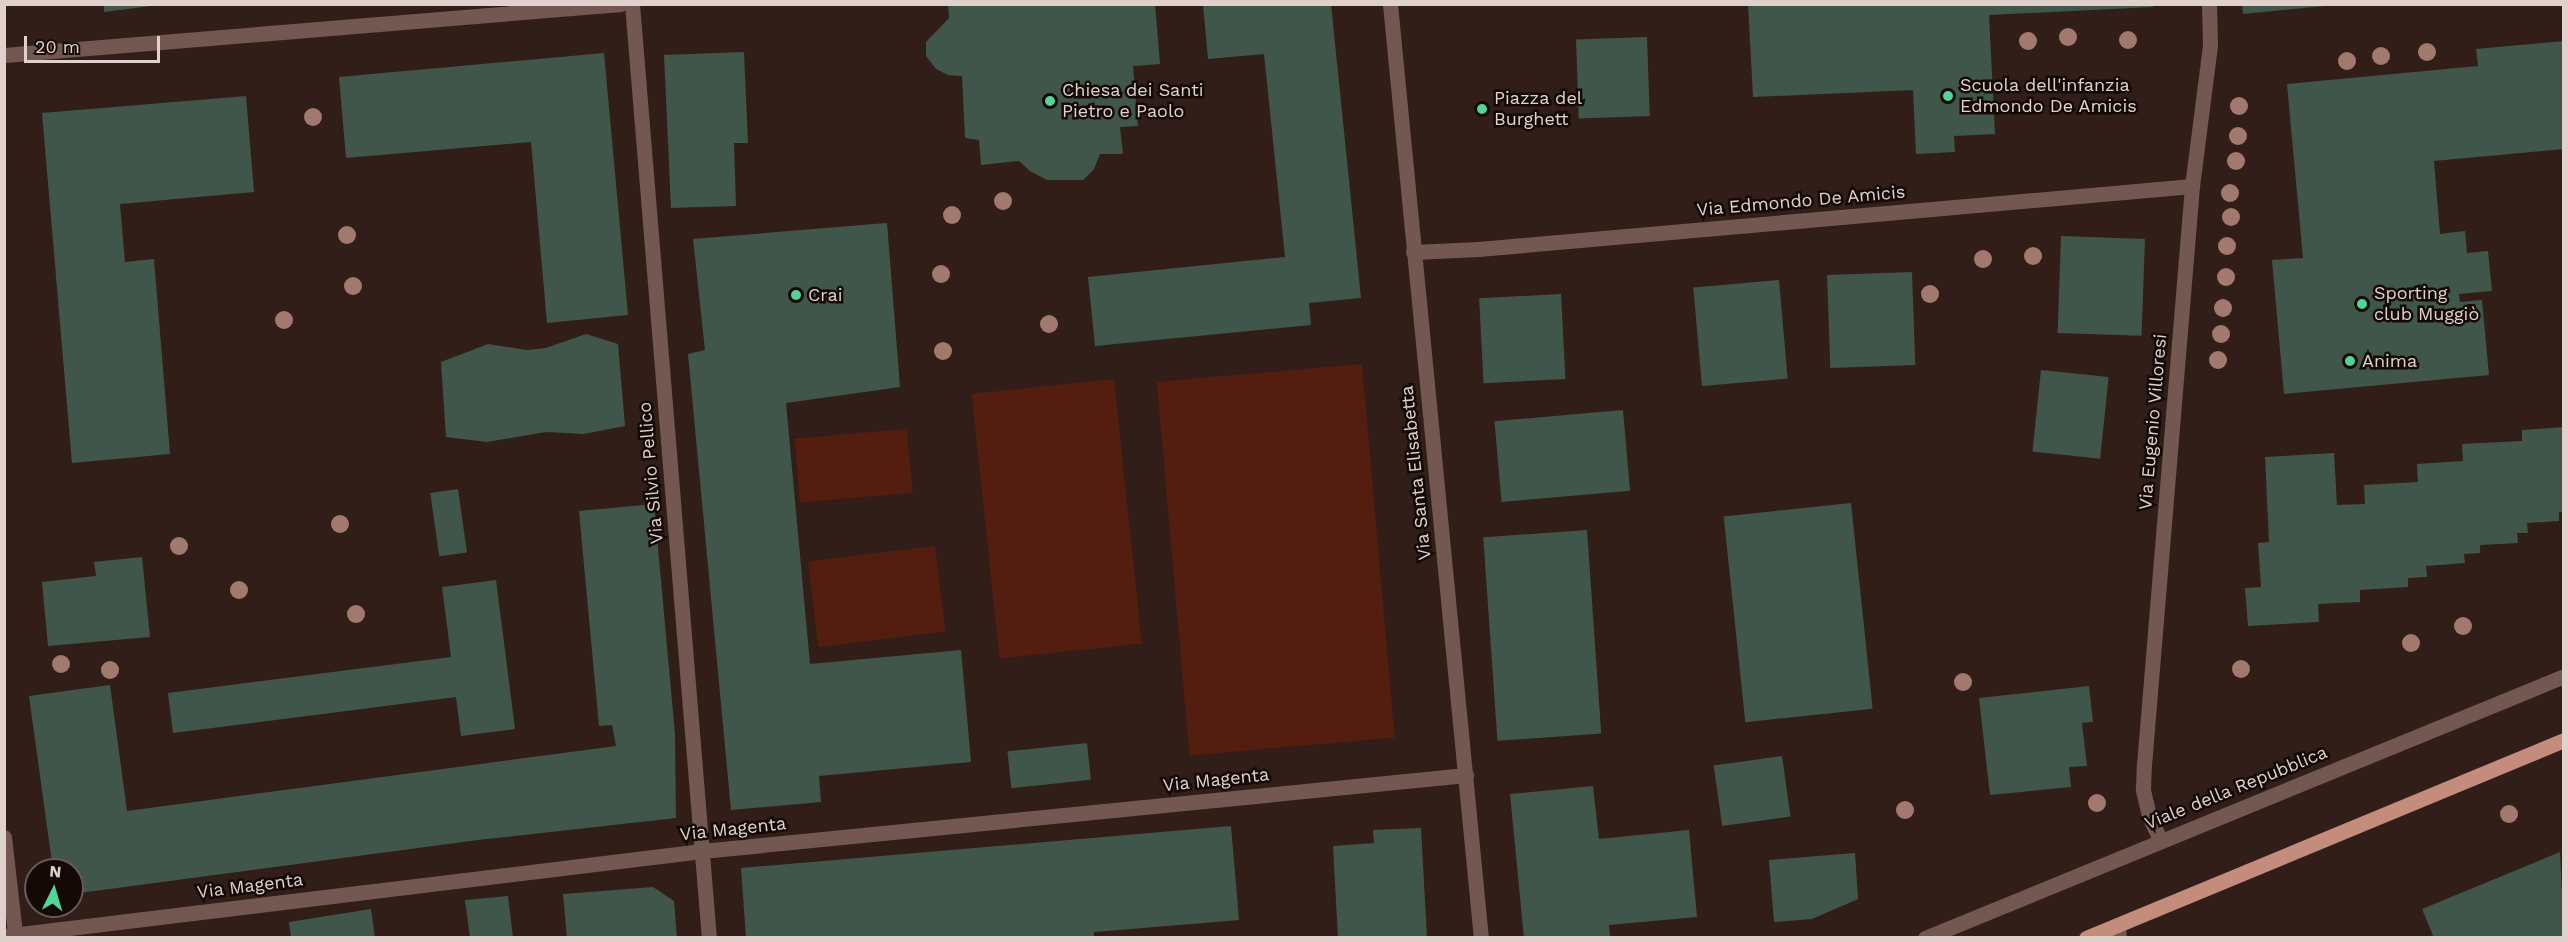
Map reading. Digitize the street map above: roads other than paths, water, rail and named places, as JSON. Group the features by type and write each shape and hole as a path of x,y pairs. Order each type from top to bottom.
{"main road":[{"path":"2086,938 2119,931 2564,740"}],"street":[{"path":"4,55 621,4"},
{"name":"Via Silvio Pellico","path":"632,4 709,938"},
{"name":"Via Santa Elisabetta","path":"1390,4 1480,938"},
{"name":"Via Eugenio Villoresi","path":"2160,840 2149,816 2143,789 2144,765 2192,186 2210,45 2209,4"},
{"name":"Via Edmondo De Amicis","path":"1413,252 1479,249 2192,186"},
{"name":"Viale della Repubblica","path":"1925,938 2564,676"},
{"name":"Via Magenta","path":"10,935 702,851 1466,775"},
{"path":"4,837 10,935"}],"place":[{"name":"Scuola dell'infanzia Edmondo De Amicis","path":"1948,96"},
{"name":"Chiesa dei Santi Pietro e Paolo","path":"1050,101"},
{"name":"Piazza del Burghett","path":"1482,109"},
{"name":"Crai","path":"796,295"},
{"name":"Sporting club Muggiò","path":"2362,304"},
{"name":"Anima","path":"2350,361"}]}
